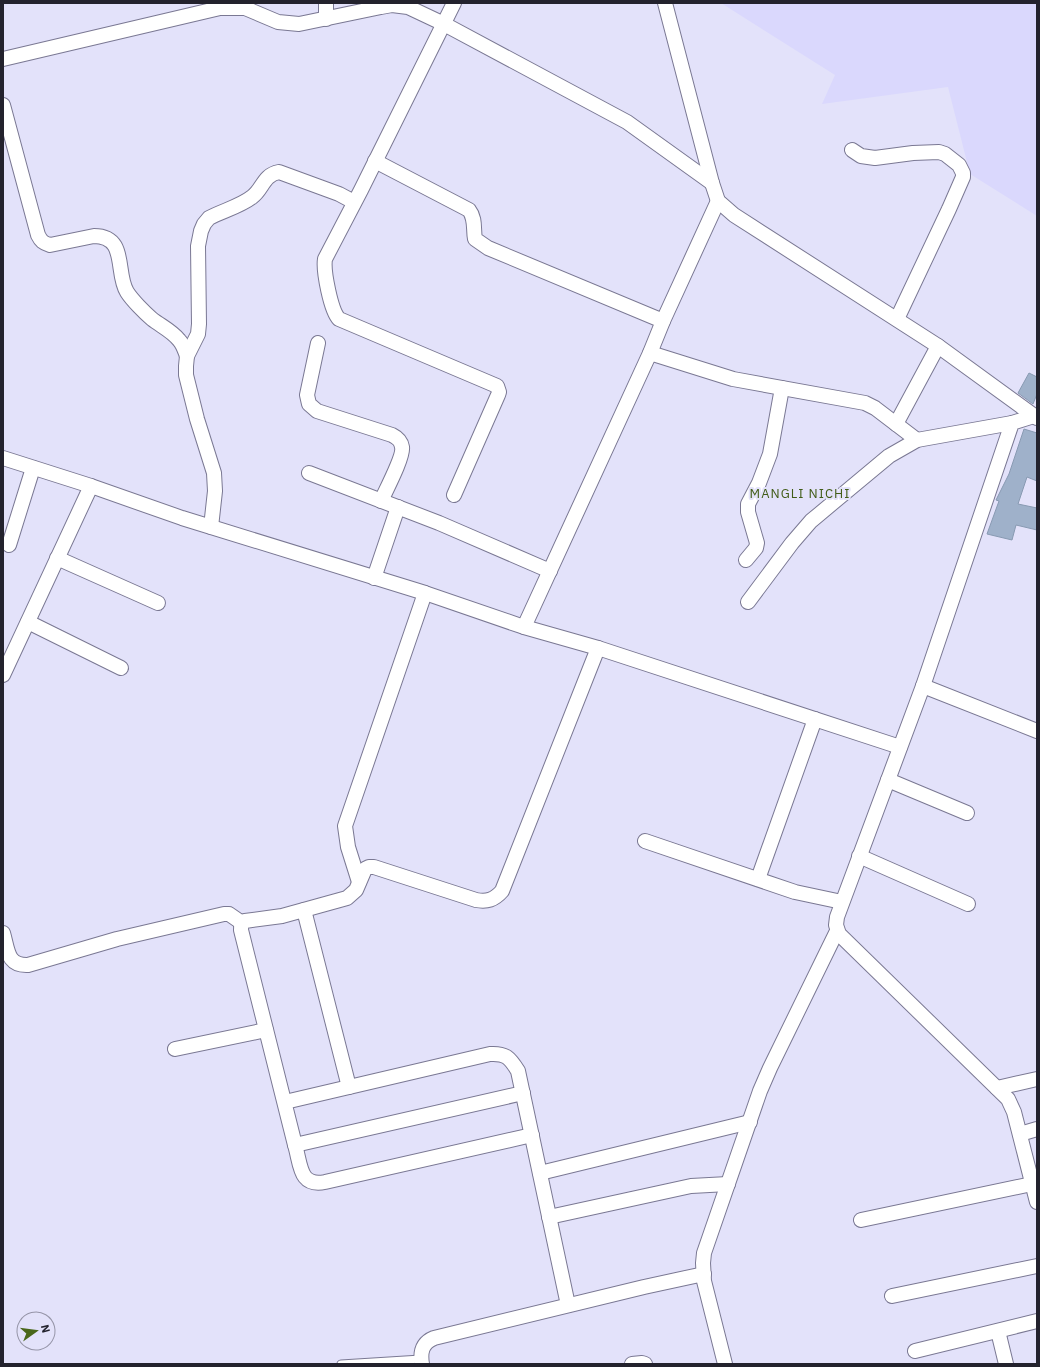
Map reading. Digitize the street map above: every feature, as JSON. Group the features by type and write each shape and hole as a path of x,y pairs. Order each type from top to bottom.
{"street":[{"path":"326,3 326,19"},
{"path":"454,3 376,161 325,259 326,276 335,315 344,321 495,384 498,388 498,395 454,495"},
{"path":"665,3 718,201 734,215 938,346 1035,417"},
{"path":"3,59 220,8 245,8 278,22 299,24 392,5 408,7 444,24 627,122 712,183"},
{"path":"3,105 38,235 41,241 44,244 50,245 94,236 101,236 109,240 115,246 118,253 126,291 151,318 179,340 187,356"},
{"path":"852,150 861,156 874,158 913,153 939,152 956,162 963,173 963,178 949,209 897,319"},
{"path":"376,161 469,210 474,221 475,239 488,248 663,321"},
{"path":"211,527 215,491 214,473 197,419 186,375 187,356 198,334 198,246 204,224 209,218 252,198 267,178 273,173 279,172 339,194 354,202"},
{"path":"524,627 718,201"},
{"path":"318,343 306,395 309,404 317,411 392,435 399,439 402,444 402,453 381,501"},
{"path":"896,424 938,346"},
{"path":"650,353 718,375 865,403 875,408 917,440"},
{"path":"746,560 756,548 757,544 748,512 748,504 759,484 770,454 782,388"},
{"path":"748,602 811,521 889,456 917,440 1012,423 1035,417"},
{"path":"725,1364 704,1281 704,1253 760,1091 837,931 837,917 842,902 924,686 1012,423"},
{"path":"3,458 211,527 425,593 524,627 598,648 900,747"},
{"path":"9,545 34,468"},
{"path":"309,473 439,523 550,571"},
{"path":"3,675 91,486"},
{"path":"374,578 398,507"},
{"path":"57,558 158,603"},
{"path":"359,882 348,846 345,826 425,593"},
{"path":"28,622 121,668"},
{"path":"242,923 245,921 282,916 346,898 356,890 365,869 369,867 374,867 476,900 485,902 493,900 502,891 598,648"},
{"path":"924,686 1037,731"},
{"path":"758,879 815,719"},
{"path":"888,780 967,813"},
{"path":"645,841 805,895 842,902"},
{"path":"859,856 968,904"},
{"path":"304,910 349,1087"},
{"path":"3,933 10,957 17,964 28,965 117,939 224,914 229,914 242,923"},
{"path":"242,923 241,930 295,1145 303,1174 306,1179 316,1184 532,1135"},
{"path":"837,931 1004,1094 1014,1112 1037,1202"},
{"path":"175,1049 266,1030"},
{"path":"285,1102 498,1054 506,1056 512,1061 518,1071 568,1305"},
{"path":"997,1088 1037,1079"},
{"path":"295,1145 522,1093"},
{"path":"540,1173 750,1122"},
{"path":"1020,1134 1037,1130"},
{"path":"549,1217 691,1186 728,1184"},
{"path":"861,1220 1032,1184"},
{"path":"892,1296 1037,1266"},
{"path":"422,1362 421,1354 423,1347 429,1340 434,1338 568,1305 704,1274"},
{"path":"915,1351 1037,1321"},
{"path":"998,1331 1006,1364"},
{"path":"632,1364 645,1364"}],"lane":[{"path":"340,1364 422,1362"}],"shaded area":[{"path":"721,3 1037,3 1037,216 970,174 948,87 822,104 835,75"}],"building":[{"path":"1029,373 1037,377 1037,394 1033,404 1018,393"},
{"path":"1024,429 1037,433 1037,481 1027,477 1018,504 1037,508 1037,530 1016,525 1012,540 987,534 999,501 996,500 1009,474"}],"district":[{"name":"MANGLI NICHI","path":"800,493"}]}
